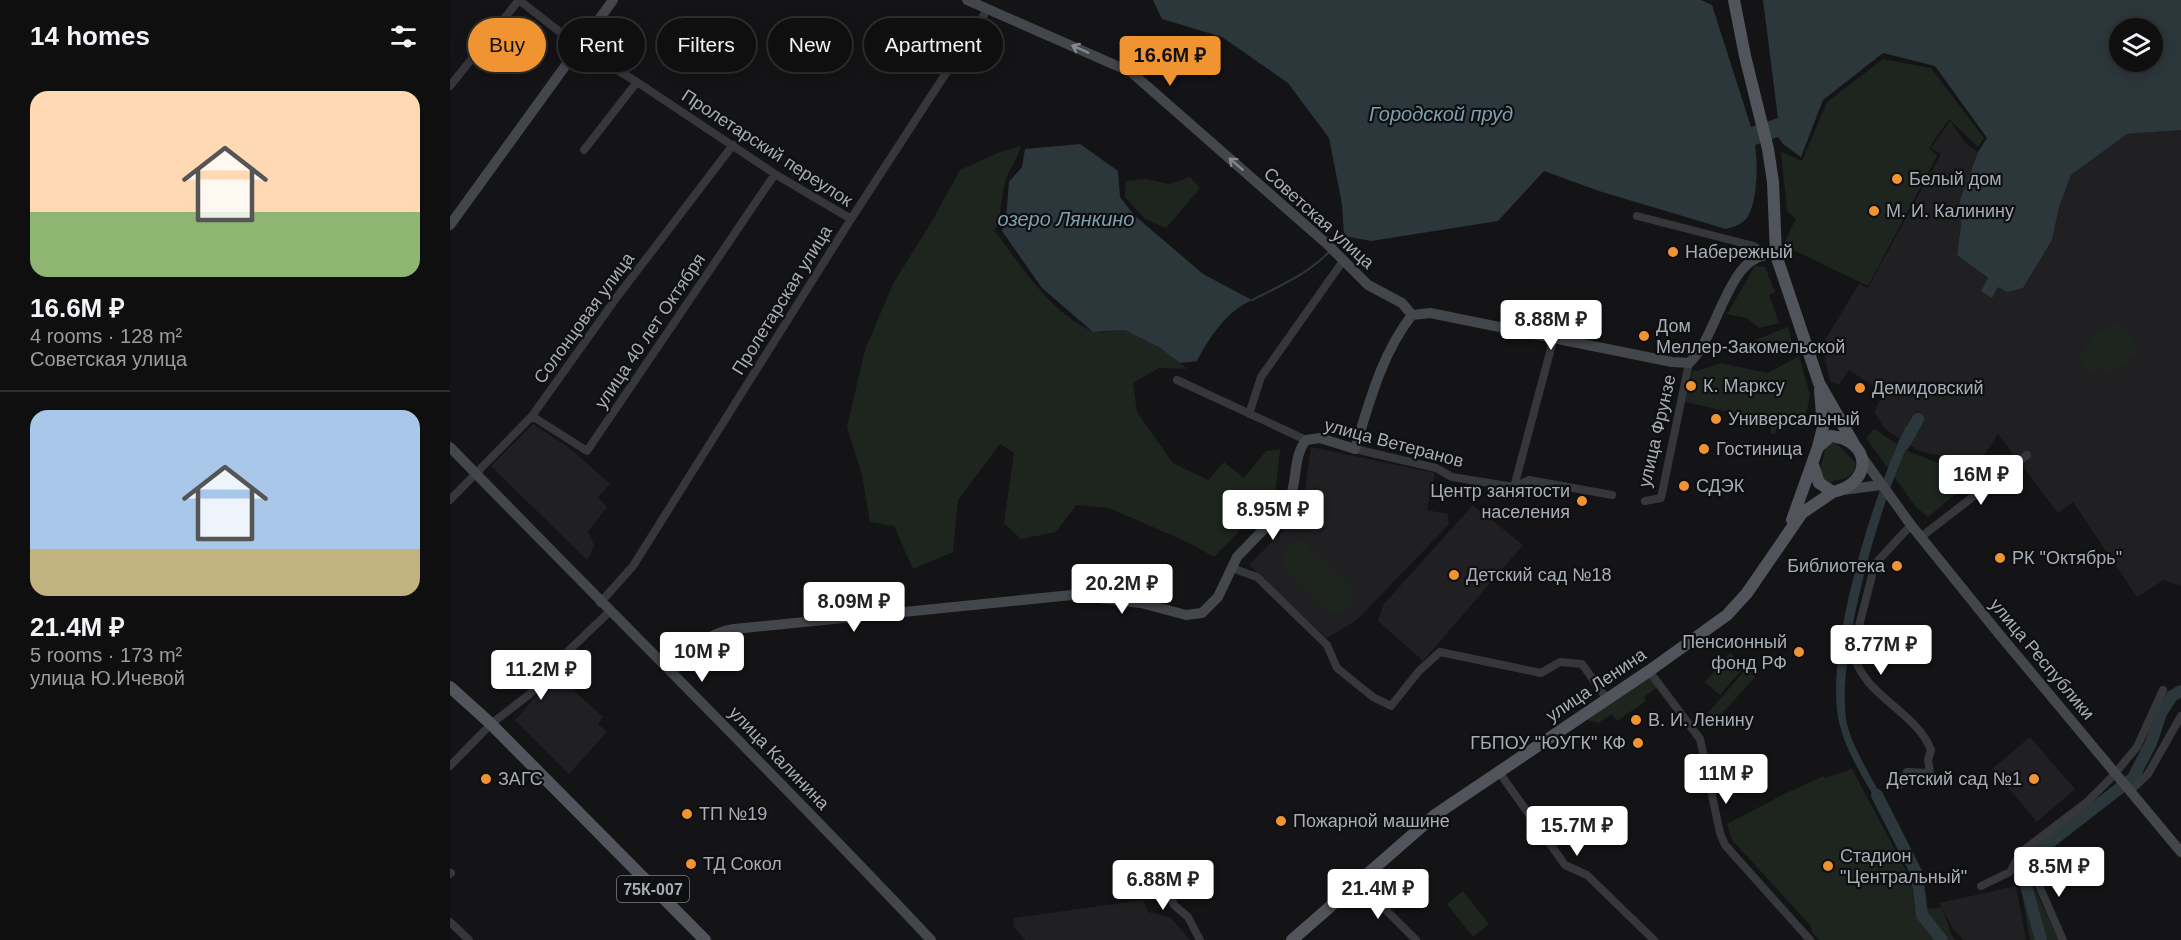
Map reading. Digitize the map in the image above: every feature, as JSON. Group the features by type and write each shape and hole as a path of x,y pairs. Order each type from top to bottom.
{"main road":[{"path":"1734,0 1768,149 1773,182 1770,254 1819,383 1858,451 1862,474 1857,481 1812,505 1788,530"},
{"path":"1788,530 1813,465 1823,427 1819,383"},
{"path":"1818,447 1831,436 1846,439 1858,451"},
{"path":"1813,465 1819,483 1836,492"},
{"name":"улица Ленина","path":"1292,940 1435,815 1649,671 1727,615 1764,570 1788,530"},
{"name":"75К-007","path":"450,687 491,724 705,940"}],"street":[{"name":"Пролетарский переулок","path":"519,0 558,31"},
{"path":"450,86 519,0"},
{"path":"600,18 613,0"},
{"name":"Советская улица","path":"967,0 1131,72 1327,244 1368,285 1402,303 1412,315"},
{"name":"Пролетарская улица","path":"600,603 633,566 851,219 987,10"},
{"path":"450,225 561,72"},
{"name":"Пролетарский переулок","path":"620,72 775,174 851,219"},
{"path":"584,150 637,82"},
{"name":"Солонцовая улица","path":"450,500 532,416 617,297 733,145"},
{"name":"улица 40 лет Октября","path":"532,416 587,452 775,174"},
{"path":"1637,216 1754,246 1770,254"},
{"name":"улица Фрунзе","path":"1645,501 1661,498 1689,363 1704,344 1739,272 1750,259 1770,254"},
{"path":"1249,414 1261,376 1339,257"},
{"path":"1355,449 1374,388 1400,329 1412,315 1430,313 1672,362 1689,363"},
{"path":"1514,487 1554,338"},
{"name":"улица Ветеранов","path":"1177,380 1306,440 1320,438 1355,449 1436,468 1452,477 1514,487 1529,480 1612,495"},
{"path":"672,671 705,639 720,631 734,629 1072,595 1142,603 1186,615 1202,613 1218,597 1244,548 1282,513 1288,504 1293,495 1298,455 1306,440"},
{"name":"улица Калинина","path":"450,447 600,603 672,671 931,940"},
{"name":"улица Республики","path":"1858,451 1911,525 2181,852"},
{"path":"1921,537 2027,454"},
{"path":"1836,492 1881,485"},
{"path":"1901,784 1907,772 1930,773 1928,760 1931,750 1919,729 1868,681 1855,660 1853,649 1875,564 1911,525"},
{"path":"1232,568 1257,577 1327,645 1337,668 1373,697 1390,706 1419,671 1440,652 1541,673 1560,662 1582,664 1607,699"},
{"path":"450,765 491,724 531,693 558,661 609,612"},
{"path":"1649,671 1700,739 1720,833 1725,845 1810,940"},
{"path":"2124,783 2137,747 2163,690"},
{"path":"1981,886 2010,873 2020,853 2087,802 2124,783 2148,774 2181,716"},
{"path":"1499,772 1564,866 1587,875 1654,940"},
{"path":"2017,863 2031,867 2063,940"},
{"path":"1140,868 1161,873 1174,905 1188,917 1200,940"},
{"path":"1358,882 1416,940"},
{"path":"450,922 469,940"}],"shaded area":[{"path":"1883,59 1931,68 1984,138 1978,147 1949,119 1929,148 1937,156 1868,286 1783,245 1796,219 1787,211 1781,152 1802,161 1827,102"},
{"path":"1950,121 1966,144 1978,152 1960,200 1961,225 1957,254 1998,287 2023,288 2052,240 2059,207 2071,175 2127,134 2181,130 2181,586 2164,580 2137,597 2073,502 2058,513 1998,434 1978,464 1919,451 1885,429 1874,412 1884,393 1849,370 1839,385 1830,381 1824,353 1829,344 1825,340 1859,284 1868,288 1941,154 1931,148"},
{"path":"1021,146 1005,182 995,231 1026,273 1062,312 1092,331 1132,332 1157,346 1187,369 1159,368 1133,383 1137,412 1173,463 1208,480 1224,462 1244,478 1266,451 1280,449 1275,495 1214,557 1187,542 1109,508 1076,505 1056,532 1021,539 1004,523 1014,453 1000,444 958,500 953,552 913,569 894,526 870,522 862,475 847,427 865,350 893,284 960,170 1000,152"},
{"path":"1190,177 1200,188 1166,228 1145,219 1125,197 1126,181 1146,179 1170,184"},
{"path":"1755,266 1765,267 1775,292 1769,295 1779,323 1759,328 1747,318 1727,314"},
{"path":"2113,323 2130,334 2136,353 2112,374 2103,368 2094,374 2081,364 2081,354 2097,334"},
{"path":"1788,327 1792,343 1784,348 1755,340"},
{"path":"1799,356 1810,395 1803,428 1778,422 1775,434 1770,433 1772,422 1685,402 1693,370 1698,371 1720,363 1768,373"},
{"path":"533,424 571,449 610,484 598,497 607,507 588,532 595,545 587,560 491,466"},
{"path":"1874,429 1910,452 1959,471 1969,483 1928,517 1916,507 1866,438"},
{"path":"1835,442 1856,463 1853,472 1846,478 1827,483 1819,475 1826,446"},
{"path":"1311,447 1435,473 1427,510 1448,514 1449,524 1357,620 1327,638 1249,565 1302,511"},
{"name":"Детский сад №18","path":"1473,505 1523,545 1423,661 1378,621 1383,605"},
{"path":"1299,541 1305,543 1352,587 1352,603 1346,610 1329,612 1283,568 1281,559 1284,551"},
{"path":"1730,653 1745,666 1720,695 1705,682"},
{"path":"1746,669 1755,677 1708,729 1700,722"},
{"path":"556,674 603,717 598,724 607,732 569,774 515,720"},
{"path":"1646,678 1651,679 1658,687 1644,697 1646,701 1617,721 1612,714 1598,723 1584,719"},
{"name":"Детский сад №1","path":"2030,737 2075,789 2037,822 1992,769"},
{"name":"Стадион \"Центральный\"","path":"1852,769 1911,880 1915,909 1942,908 1952,936 1956,940 1819,940 1812,932 1811,926 1732,840 1727,824 1824,776 1825,778"},
{"path":"2032,883 2059,940 2030,940 2020,884"},
{"path":"2016,886 2026,940 1964,940 1954,930 1939,903"},
{"path":"1463,891 1489,924 1473,937 1447,904"},
{"path":"1143,900 1148,912 1170,917 1190,940 1025,940 1013,926 1014,918"}],"water":[{"name":"Городской пруд","path":"1153,0 1701,0 1712,5 1751,127 1778,118 1763,0 2181,0 2181,130 2127,134 2071,175 2059,207 2052,240 2023,288 2007,292 1998,287 1992,298 1981,291 1988,278 1957,255 1961,225 1960,200 1978,152 1987,138 1935,66 1883,53 1823,100 1801,157 1783,144 1778,137 1755,145 1757,172 1753,204 1746,219 1734,227 1726,229 1599,191 1544,171 1498,221 1371,241 1344,236 1342,204 1329,138 1288,83 1222,37 1162,19"},
{"name":"озеро Лянкино","path":"1080,144 1118,171 1120,197 1134,215 1203,274 1252,300 1227,318 1207,343 1197,361 1180,363 1159,347 1125,330 1093,332 1042,288 1002,231 1006,218 1009,182 1022,167 1025,149"},
{"path":"1906,426 1914,432 1901,459 1875,534 1854,619 1847,659 1845,695 1847,724 1859,755 1887,807 1881,808 1852,758 1843,737 1836,696 1838,660 1844,618 1866,531 1893,454"}],"waterway":[{"path":"1334,247 1344,236"},
{"path":"1252,300 1303,273 1330,251"},
{"path":"1904,444 1918,419"},
{"path":"2041,940 2024,878 2027,860 2133,778 2151,743 2161,713 2172,696 2181,691"},
{"path":"1877,795 1917,874 1922,915 1942,940"}],"place":[{"name":"Белый дом","path":"1897,179"},
{"name":"М. И. Калинину","path":"1874,211"},
{"name":"Набережный","path":"1673,252"},
{"name":"Дом Меллер-Закомельской","path":"1644,336"},
{"name":"К. Марксу","path":"1691,386"},
{"name":"Демидовский","path":"1860,388"},
{"name":"Универсальный","path":"1716,419"},
{"name":"Гостиница","path":"1704,449"},
{"name":"СДЭК","path":"1684,486"},
{"name":"Центр занятости населения","path":"1582,501"},
{"name":"РК \"Октябрь\"","path":"2000,558"},
{"name":"Библиотека","path":"1897,566"},
{"name":"Детский сад №18","path":"1454,575"},
{"name":"Пенсионный фонд РФ","path":"1799,652"},
{"name":"В. И. Ленину","path":"1636,720"},
{"name":"ГБПОУ \"ЮУГК\" КФ","path":"1638,743"},
{"name":"ЗАГС","path":"486,779"},
{"name":"Детский сад №1","path":"2034,779"},
{"name":"ТП №19","path":"687,814"},
{"name":"Пожарной машине","path":"1281,821"},
{"name":"ТД Сокол","path":"691,864"},
{"name":"Стадион \"Центральный\"","path":"1828,866"}]}
